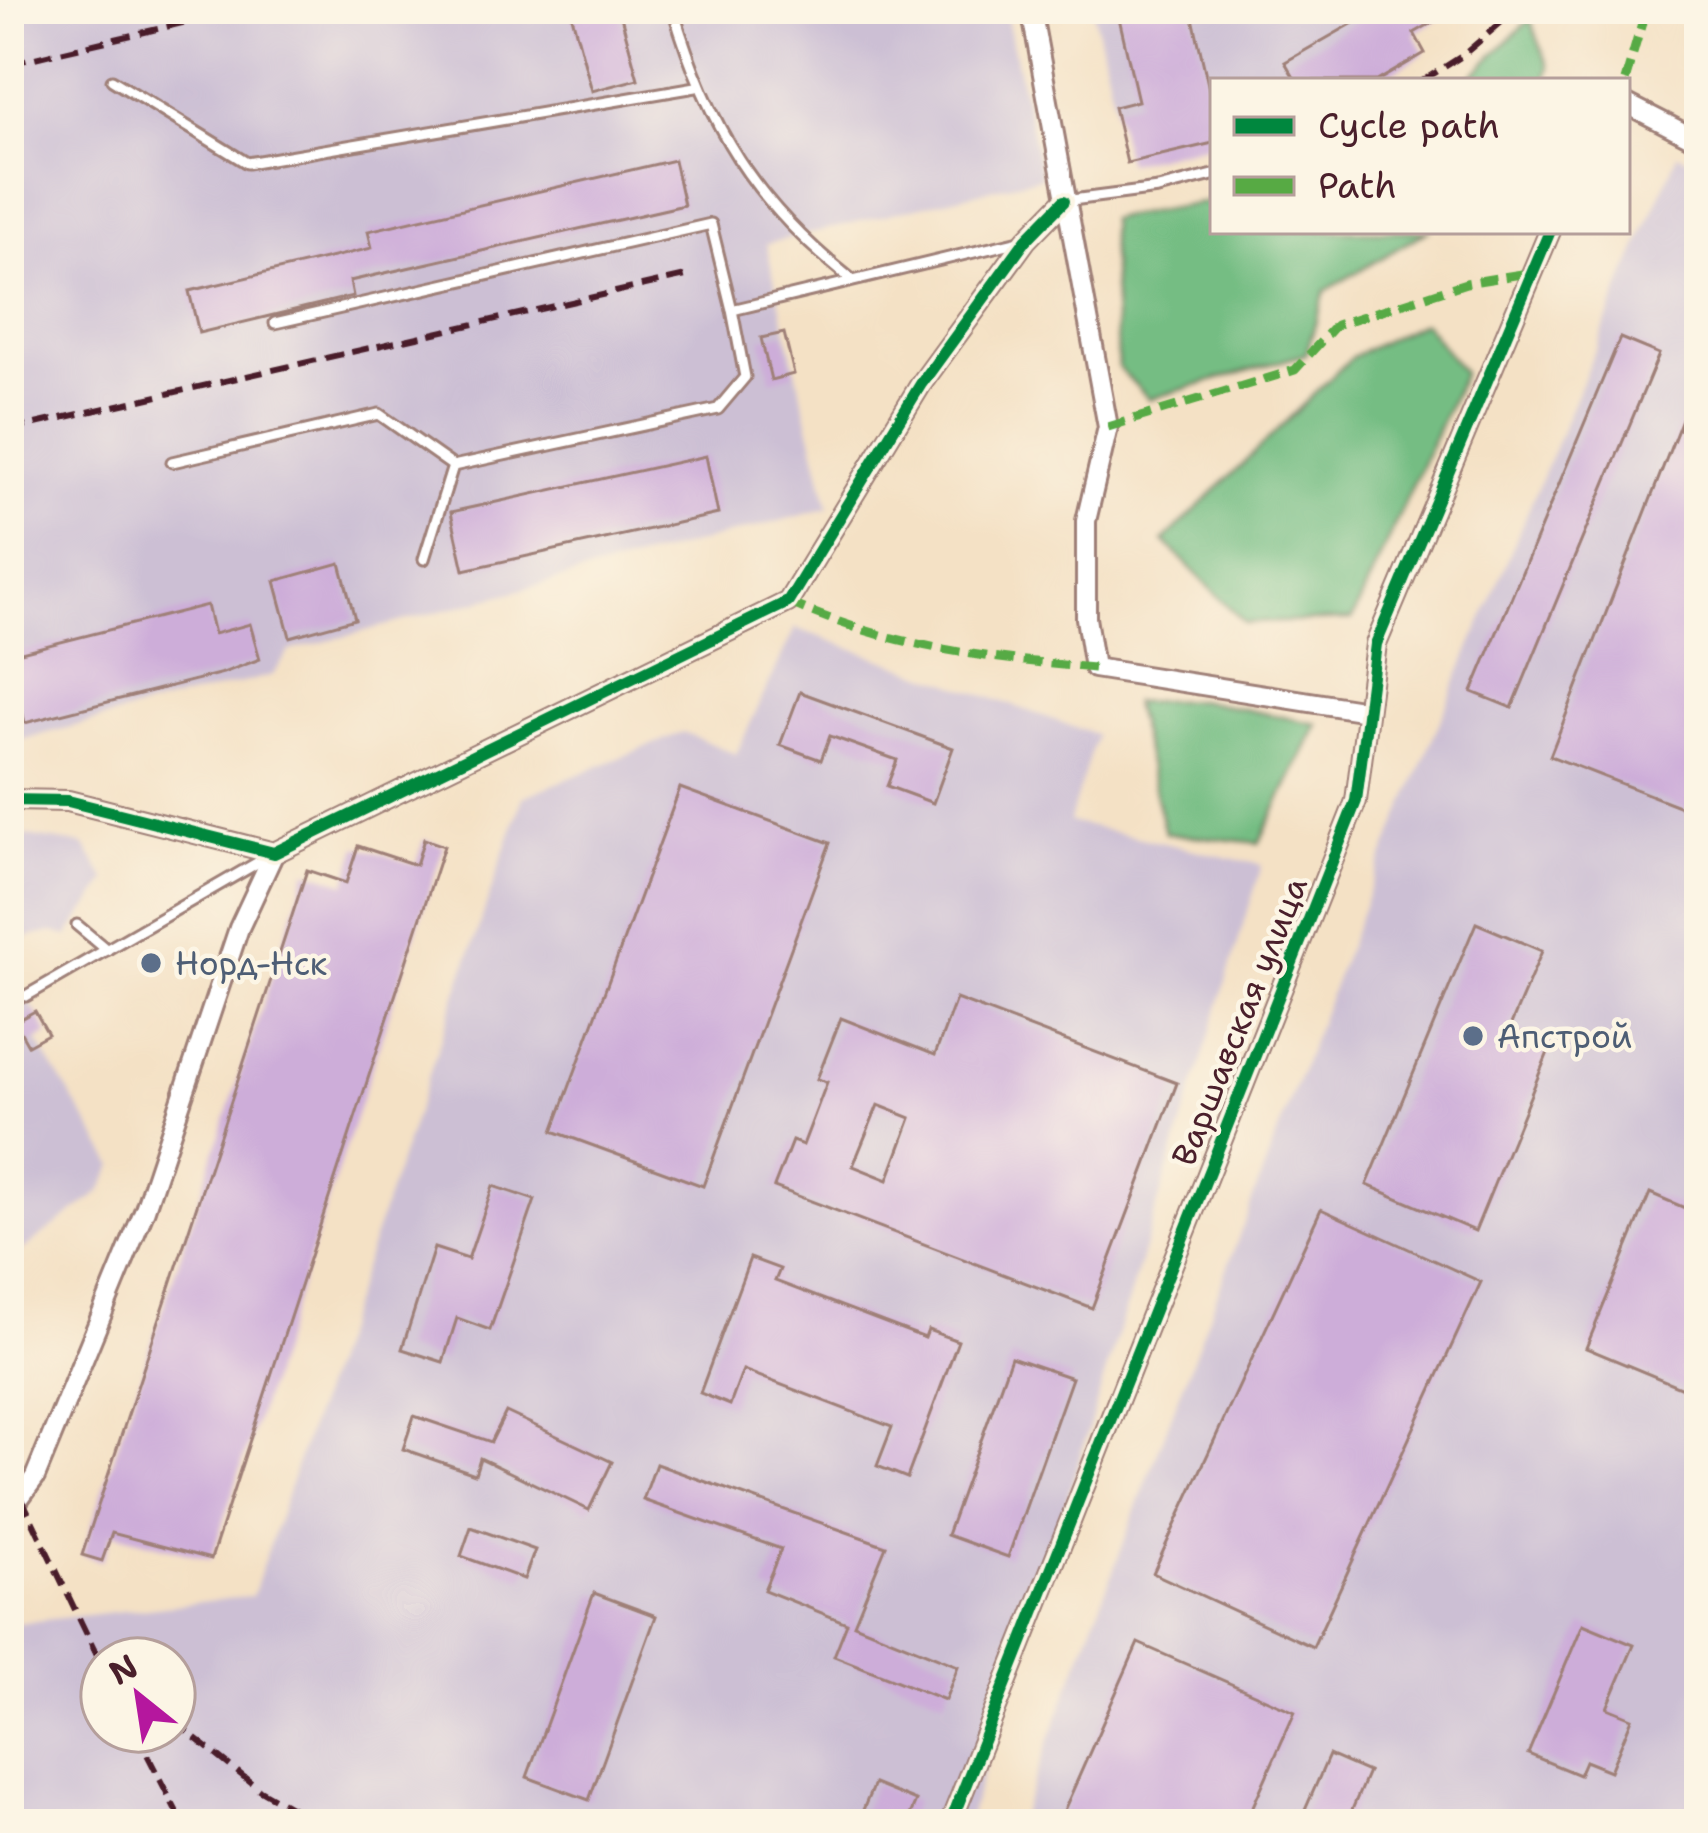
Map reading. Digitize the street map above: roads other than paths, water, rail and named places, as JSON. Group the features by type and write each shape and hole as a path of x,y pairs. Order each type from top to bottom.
{"street":[{"path":"1031,9 1108,427 1086,521 1086,618 1094,668 1367,711"},
{"path":"1630,106 1699,141"},
{"path":"9,1512 35,1477 145,1209 239,928 274,853 788,602 921,384 1026,240 1064,201"},
{"name":"Варшавская улица","path":"950,1824 1356,800 1376,644 1549,234"},
{"path":"9,800 68,801 274,853"}],"lane":[{"path":"673,9 696,87 740,165 798,236 851,279"},
{"path":"112,80 247,163 696,87"},
{"path":"1064,201 1157,189 1210,176"},
{"path":"172,462 379,414 453,466 718,410 746,377 711,224 275,323"},
{"path":"732,310 1026,240"},
{"path":"424,559 453,466"},
{"path":"26,997 274,853"},
{"path":"77,925 107,950"}],"railway":[{"path":"9,64 242,9"},
{"path":"1427,78 1462,56 1517,9"},
{"path":"9,430 690,275"},
{"path":"9,1472 87,1635"},
{"path":"198,1740 260,1790 320,1824"},
{"path":"147,1755 183,1824"}],"place":[{"name":"Норд-Нск","path":"151,963"},
{"name":"Апстрой","path":"1473,1036"}]}
